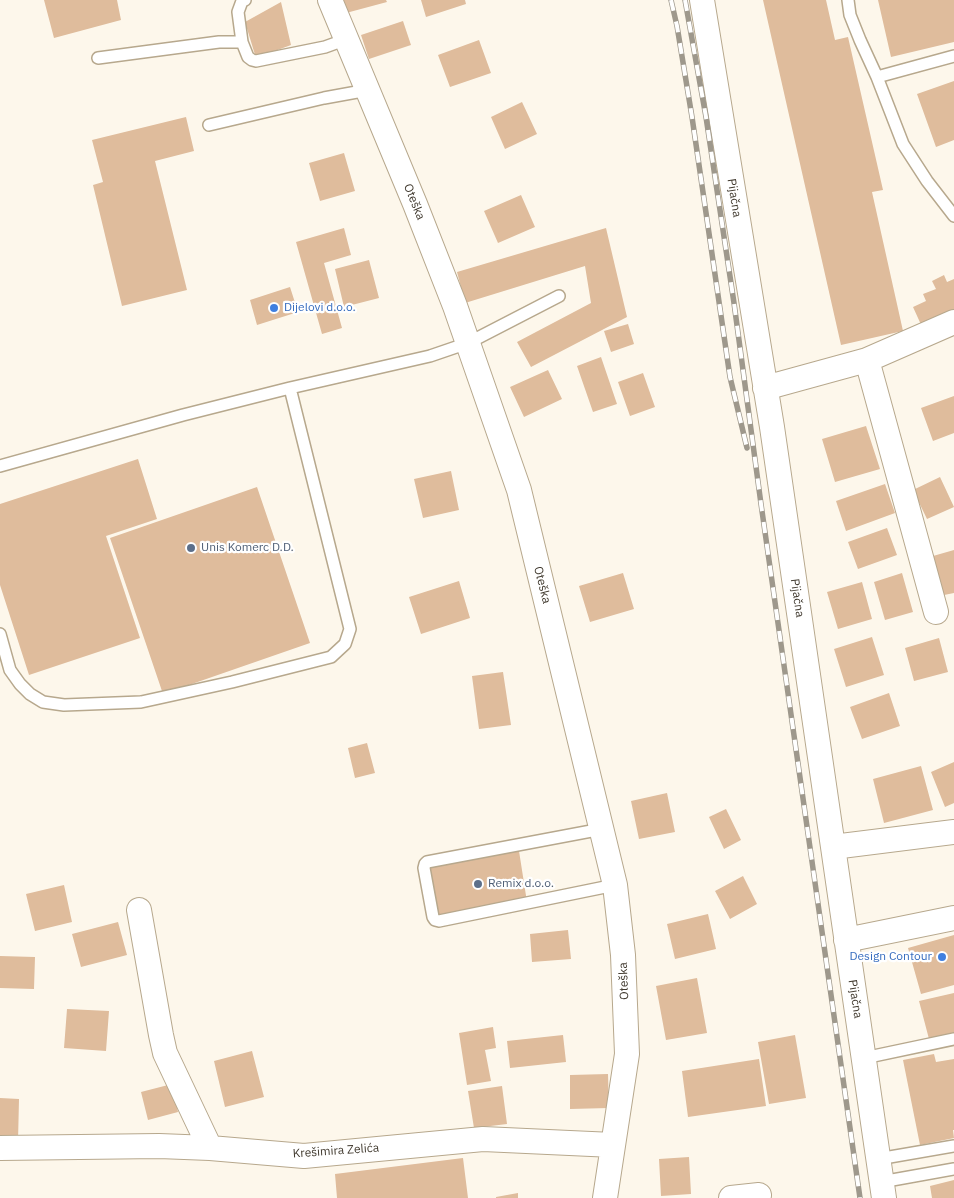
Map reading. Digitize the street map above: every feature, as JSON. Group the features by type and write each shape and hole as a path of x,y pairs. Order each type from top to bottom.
{"street":[{"name":"Oteška","path":"330,0 430,241 468,342 519,490 616,885 623,955 627,1054 605,1198"},
{"name":"Pijačna","path":"702,0 772,427 881,1180"},
{"path":"765,388 867,360 954,322"},
{"path":"867,360 936,612"},
{"path":"833,847 954,832"},
{"path":"139,910 165,1053 210,1148"},
{"path":"846,940 954,918"},
{"name":"Krešimira Zelića","path":"0,1148 159,1146 210,1148 304,1156 482,1139 612,1145"},
{"path":"731,1198 758,1195"}],"lane":[{"path":"245,0 242,1 238,12 242,42 248,57 252,60 256,61 324,47 347,38"},
{"path":"848,0 850,16 877,77 903,144 954,216"},
{"path":"98,58 219,42 242,42"},
{"path":"877,77 954,56"},
{"path":"209,125 324,98 368,90"},
{"path":"0,466 183,415 430,356 468,342 559,296"},
{"path":"0,634 10,670 20,684 42,702 64,705 141,702 232,682 331,657 345,644 350,629 290,388"},
{"path":"602,830 427,862 424,868 433,917 439,922 616,885"},
{"path":"864,1058 954,1039"},
{"path":"881,1180 954,1146"},
{"path":"881,1180 954,1169"}],"building":[{"path":"44,0 117,0 121,20 54,38"},
{"path":"342,0 386,0 387,2 346,13"},
{"path":"421,0 465,0 466,4 426,17"},
{"path":"763,0 826,0 835,40 848,37 883,190 872,192 903,331 841,345"},
{"path":"878,0 954,0 954,42 891,57"},
{"path":"281,2 291,45 256,58 245,22"},
{"path":"403,21 411,45 369,59 361,35"},
{"path":"479,40 491,73 450,87 438,55"},
{"path":"954,81 954,140 936,147 917,94"},
{"path":"522,102 537,134 505,149 491,117"},
{"path":"186,117 194,151 155,161 187,290 122,306 93,185 103,182 92,140"},
{"path":"344,153 355,191 320,201 309,163"},
{"path":"521,195 535,227 498,243 484,211"},
{"path":"344,228 351,255 324,263 342,328 322,334 296,242"},
{"path":"606,228 627,317 531,367 517,342 591,303 585,266 465,303 457,272"},
{"path":"369,260 379,298 344,307 335,269"},
{"path":"944,275 947,282 954,279 954,315 923,329 913,307 926,301 923,294 936,289 932,281"},
{"path":"290,287 298,312 257,325 250,300"},
{"path":"628,324 634,344 611,352 604,331"},
{"path":"601,357 617,404 593,412 577,366"},
{"path":"548,370 562,399 524,417 510,387"},
{"path":"643,373 655,407 630,416 618,382"},
{"path":"954,396 954,433 933,441 921,408"},
{"path":"866,426 880,469 835,482 822,439"},
{"path":"138,459 157,519 106,536 140,638 29,675 0,585 0,504"},
{"path":"451,471 459,510 423,518 414,479"},
{"path":"940,477 954,507 927,519 913,490"},
{"path":"885,484 895,513 846,531 836,501"},
{"path":"257,487 310,643 163,694 110,538"},
{"path":"887,528 897,555 858,569 848,542"},
{"path":"954,550 954,593 944,595 933,556"},
{"path":"623,573 634,609 590,622 579,586"},
{"path":"902,573 913,612 885,620 874,582"},
{"path":"459,581 470,618 421,634 409,597"},
{"path":"862,582 872,619 838,629 827,592"},
{"path":"872,637 884,675 846,687 834,649"},
{"path":"939,638 948,672 914,681 905,648"},
{"path":"503,672 511,725 479,729 472,676"},
{"path":"889,693 900,726 862,739 850,707"},
{"path":"367,743 375,773 355,778 348,748"},
{"path":"954,762 954,803 945,807 931,772"},
{"path":"921,766 933,810 884,823 873,779"},
{"path":"667,793 675,832 639,839 631,801"},
{"path":"726,809 741,840 724,849 709,817"},
{"name":"Remix d.o.o.","path":"519,851 527,902 438,917 429,866"},
{"path":"743,876 757,904 730,919 715,891"},
{"path":"64,885 72,922 35,931 26,894"},
{"path":"708,914 716,949 675,959 667,924"},
{"path":"118,922 127,955 81,967 72,934"},
{"path":"568,930 571,959 532,962 530,934"},
{"path":"954,935 954,985 921,994 908,948"},
{"path":"0,956 35,957 34,989 0,988"},
{"path":"697,978 707,1033 666,1040 656,986"},
{"path":"954,993 954,1033 929,1039 919,1001"},
{"path":"67,1009 109,1011 106,1051 64,1048"},
{"path":"493,1027 496,1048 485,1050 491,1081 467,1085 459,1033"},
{"path":"563,1035 566,1062 510,1068 507,1041"},
{"path":"795,1035 806,1098 769,1104 758,1042"},
{"path":"252,1051 264,1097 225,1107 214,1061"},
{"path":"934,1054 936,1062 954,1059 954,1138 920,1145 903,1060"},
{"path":"759,1059 766,1106 688,1117 682,1071"},
{"path":"608,1074 609,1108 570,1109 570,1075"},
{"path":"172,1084 178,1112 148,1120 141,1092"},
{"path":"502,1086 507,1124 474,1128 468,1091"},
{"path":"0,1098 19,1099 18,1142 0,1141"},
{"path":"689,1157 691,1194 661,1196 659,1159"},
{"path":"463,1158 468,1198 337,1198 335,1174"},
{"path":"954,1180 954,1198 932,1198 930,1186"},
{"path":"518,1193 518,1198 496,1198 496,1197"}],"railway":[{"path":"671,0 692,117 730,377 747,448"},
{"path":"685,0 706,117 734,303 860,1198"}],"place":[{"name":"Dijelovi d.o.o.","path":"274,308"},
{"name":"Unis Komerc D.D.","path":"191,548"},
{"name":"Remix d.o.o.","path":"478,884"},
{"name":"Design Contour","path":"942,957"}]}
